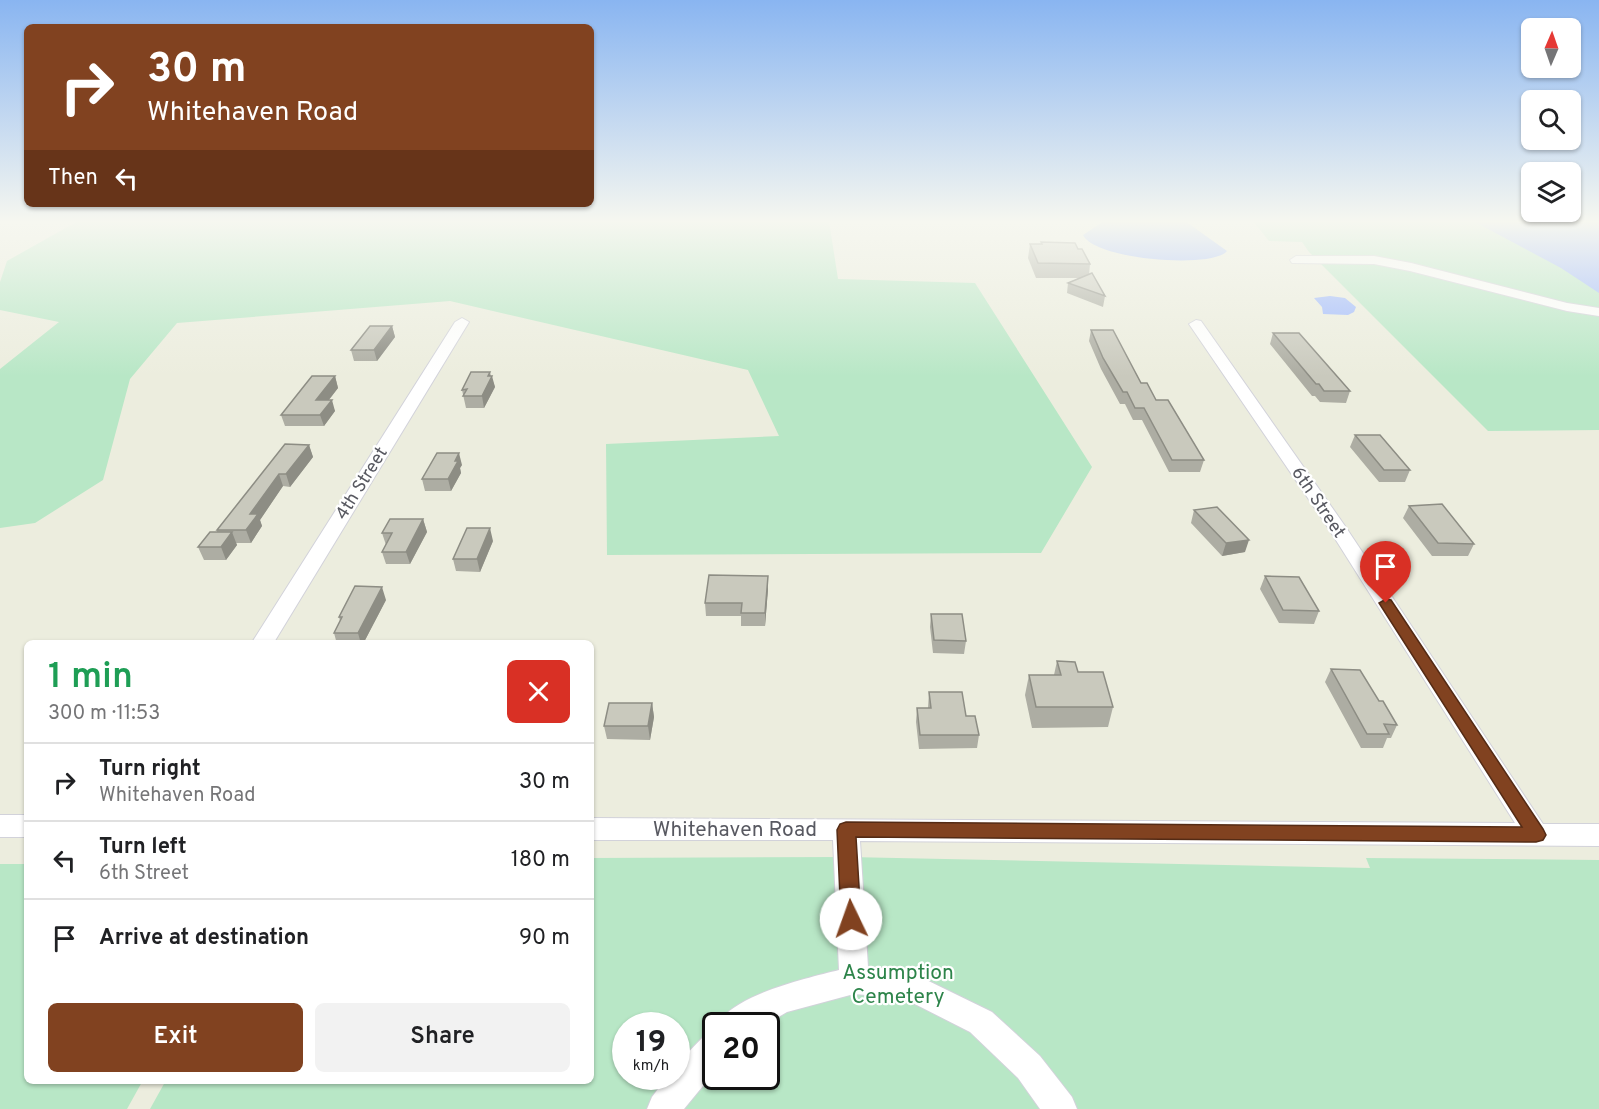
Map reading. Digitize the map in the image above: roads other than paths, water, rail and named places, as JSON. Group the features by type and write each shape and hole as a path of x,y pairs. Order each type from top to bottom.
{"street":[{"path":"1434,273 1567,308 1599,312"},
{"name":"4th Street","path":"263,640 462,322"},
{"name":"6th Street","path":"1196,324 1342,536 1536,835"},
{"path":"0,826 24,826"},
{"name":"Whitehaven Road","path":"594,829 1599,835"},
{"path":"846,830 854,980"},
{"path":"758,1012 780,1000 854,980 906,984 981,1022 1029,1067 1060,1109"},
{"path":"664,1109 682,1083 702,1061"}],"water":[{"path":"1568,273 1599,273 1599,293"},
{"path":"1330,296 1345,298 1356,307 1354,312 1348,315 1323,314 1322,307 1314,298"}],"park label":[{"name":"Assumption Cemetery","path":"898,984"}]}
